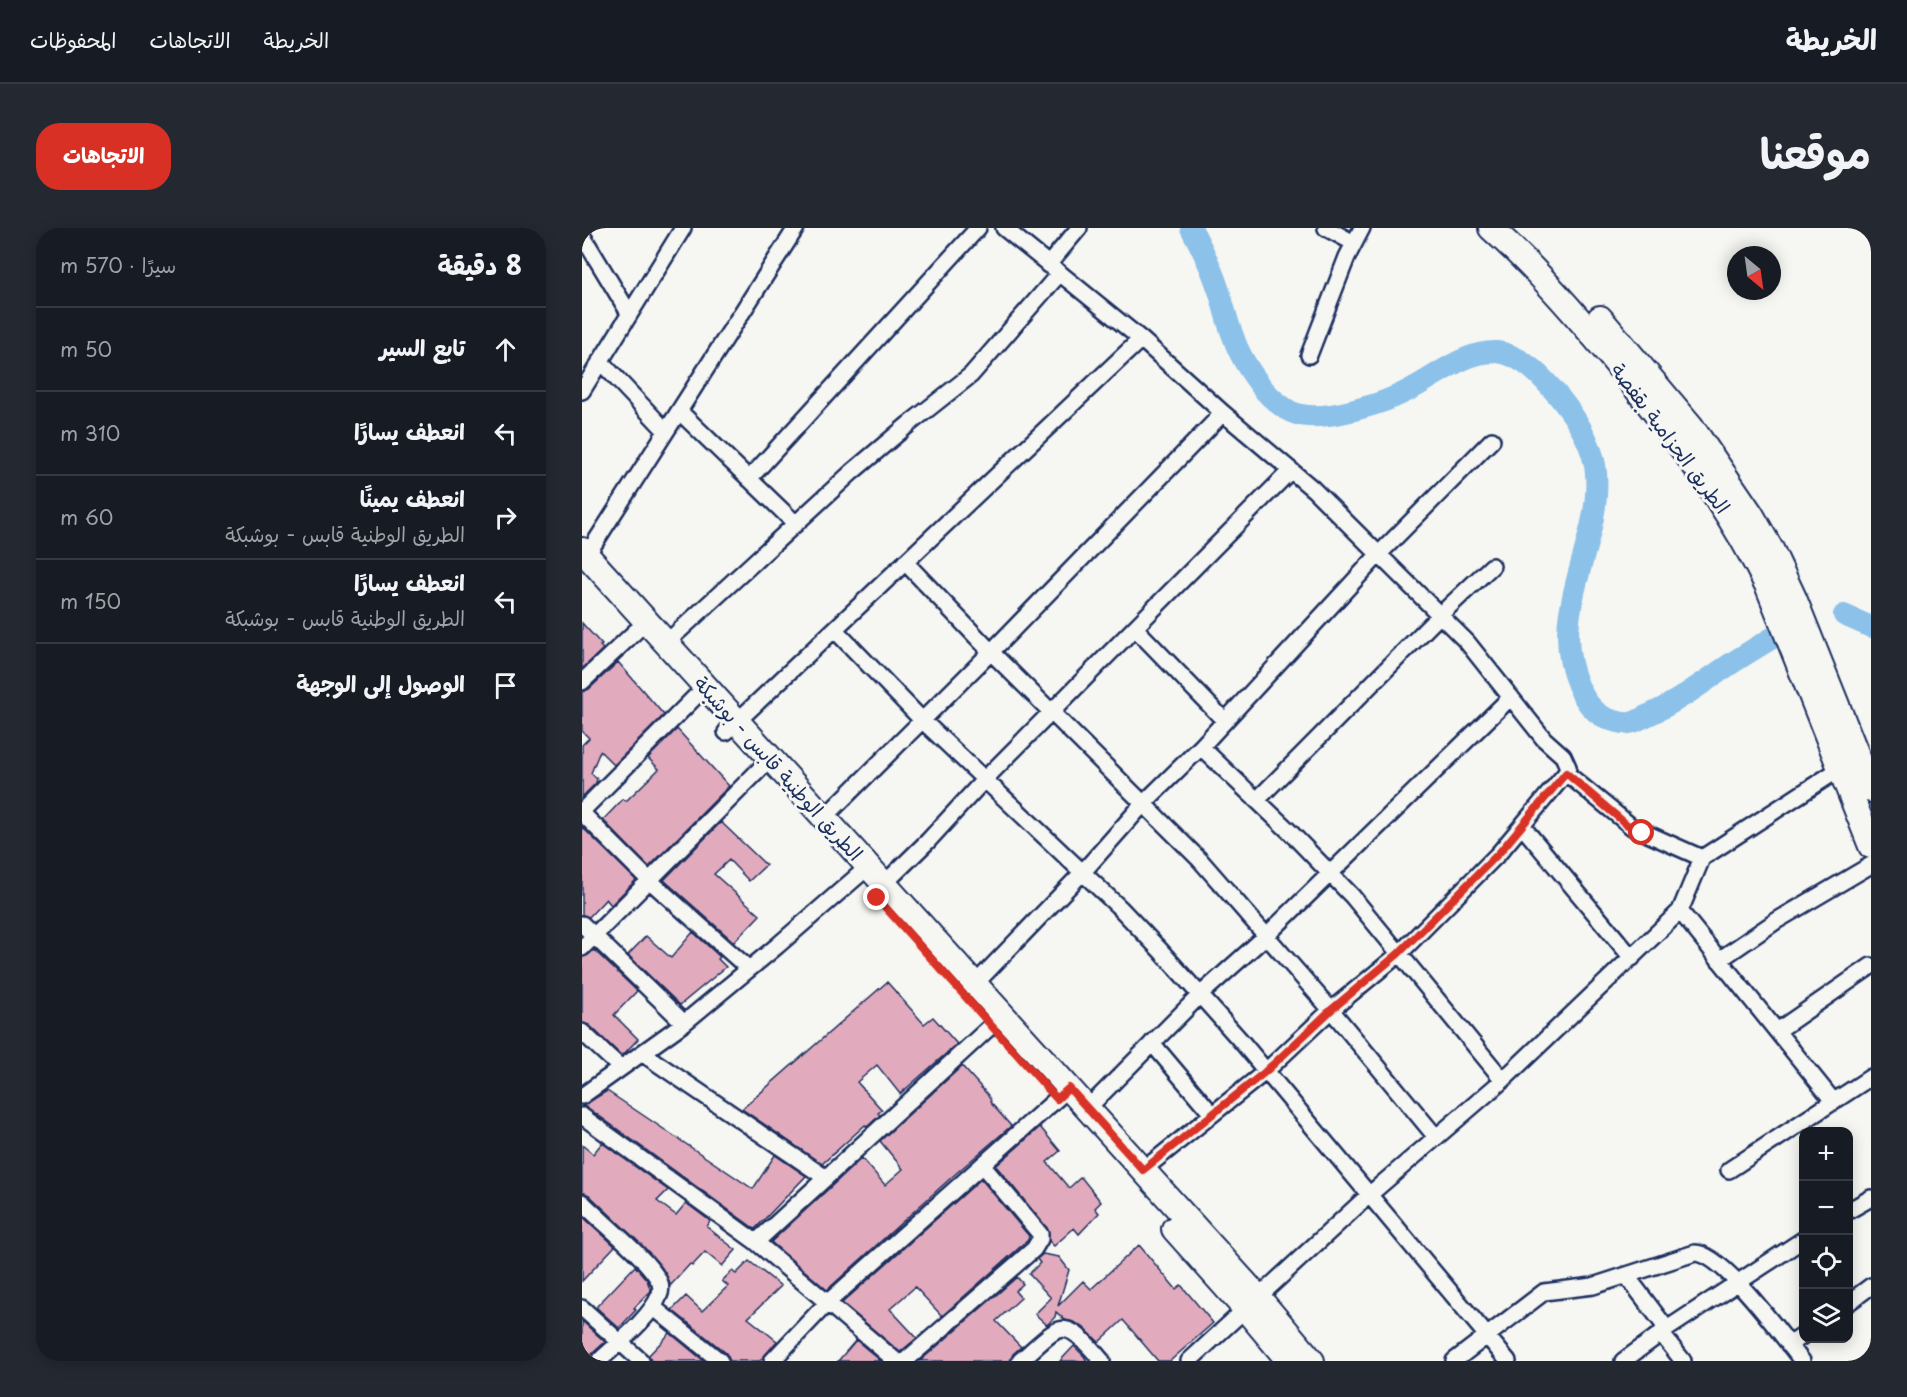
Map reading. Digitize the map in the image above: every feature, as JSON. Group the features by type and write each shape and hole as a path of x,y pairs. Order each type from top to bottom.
{"main road":[{"name":"الطريق الحزامية بقفصة","path":"1491,228 1524,258 1570,308 1674,435 1712,487 1749,547 1768,587 1871,846"},
{"name":"الطريق الحزامية بقفصة","path":"1514,228 1583,298 1684,418 1751,514 1772,551 1794,598 1871,790"},
{"name":"الطريق الوطنية قابس - بوشبكة","path":"584,559 636,631 695,697 732,727 824,818 992,1026 1063,1093 1087,1109 1143,1170 1251,1302 1289,1361"},
{"name":"الطريق الوطنية قابس - بوشبكة","path":"584,559 666,643 732,727 760,769 870,876 975,984 1063,1093 1251,1302 1312,1361"}],"street":[{"path":"582,391 683,228"},
{"path":"584,559 796,228"},
{"path":"749,479 978,228"},
{"path":"1004,228 1141,339 1291,470 1379,554 1474,649 1544,739 1567,762 1568,767 1566,773 1484,870 1398,954 1331,1010 1265,1072 1143,1170"},
{"path":"666,643 909,424 971,375 1054,269 1079,228"},
{"path":"1326,228 1354,243"},
{"path":"1309,355 1347,257 1362,228"},
{"path":"582,235 629,313"},
{"path":"732,727 1141,339"},
{"path":"600,361 666,431"},
{"path":"679,411 796,524"},
{"path":"824,818 991,652 1223,412"},
{"path":"975,984 1082,873 1144,803 1201,747 1379,554 1492,440"},
{"path":"582,1096 684,1023 749,969 870,876 928,841 984,780 1291,470"},
{"path":"905,562 991,652 1200,860 1331,1010 1436,1137"},
{"path":"1257,801 1440,615 1492,566"},
{"path":"1135,628 1225,721"},
{"path":"834,630 922,720 1136,924 1200,995 1508,1361"},
{"path":"582,682 636,631"},
{"path":"695,697 582,812 649,880 749,969"},
{"path":"1087,1109 1200,995 1266,936 1511,697"},
{"path":"1201,747 1352,896 1503,1080"},
{"path":"1188,1361 1369,1195 1503,1080 1632,958 1680,911 1702,858 1841,768"},
{"path":"582,948 760,769"},
{"path":"1566,773 1632,827 1702,858"},
{"path":"1522,826 1632,958"},
{"path":"1719,960 1776,921 1871,865"},
{"path":"1680,911 1834,1102"},
{"path":"582,924 684,1023"},
{"path":"1776,1031 1871,966"},
{"path":"756,1242 992,1026"},
{"path":"582,1032 621,1068"},
{"path":"1152,1043 1212,1114"},
{"path":"642,1053 826,1178"},
{"path":"1730,1170 1871,1077"},
{"path":"772,1361 827,1304 1063,1093"},
{"path":"582,1116 756,1242 896,1361"},
{"path":"906,1361 1034,1249 1040,1239 1040,1234 982,1165"},
{"path":"1853,1208 1871,1197"},
{"path":"582,1202 656,1276 661,1286 660,1294 653,1307 599,1361"},
{"path":"1623,1361 1664,1331 1799,1242"},
{"path":"1454,1361 1544,1292 1583,1288 1688,1254 1701,1253 1710,1257 1738,1282 1802,1361"},
{"path":"1626,1275 1683,1361"},
{"path":"1853,1299 1871,1286"},
{"path":"653,1307 720,1361"},
{"path":"582,1308 641,1361"},
{"path":"1020,1361 1054,1332 1067,1329 1082,1338 1102,1361"},
{"path":"1789,1345 1799,1338"}],"building":[{"path":"582,623 603,649 582,669"},
{"path":"618,662 664,715 614,765 600,751 591,773 597,779 596,783 582,797 582,745 589,738 582,731 582,692 589,689"},
{"path":"677,729 729,786 649,867 603,820 623,799 626,801 659,769 648,758"},
{"path":"721,822 766,865 749,881 729,860 714,874 760,915 734,942 664,880"},
{"path":"582,827 636,880 611,905 606,899 589,917 582,915"},
{"path":"693,932 720,957 718,959 726,967 680,1005 628,955 646,936 671,958"},
{"path":"594,950 637,991 614,1015 638,1039 622,1056 589,1025 582,1023 582,957"},
{"path":"887,982 924,1024 933,1017 957,1044 900,1094 877,1065 857,1082 882,1110 878,1113 880,1115 867,1127 865,1125 822,1164 742,1109"},
{"path":"962,1066 1011,1126 827,1290 771,1242 862,1158 885,1185 903,1169 880,1141"},
{"path":"607,1091 753,1189 775,1155 806,1176 755,1229 588,1108 582,1106"},
{"path":"1040,1127 1060,1151 1047,1162 1069,1188 1081,1177 1101,1202 1095,1208 1099,1213 1079,1234 1074,1228 1054,1246 1049,1241 1047,1228 996,1166"},
{"path":"602,1143 668,1190 657,1201 676,1215 686,1203 710,1221 707,1227 736,1250 722,1266 705,1252 670,1284 662,1268 643,1246 589,1195 582,1192 582,1145 593,1154"},
{"path":"981,1179 1029,1236 1028,1240 942,1316 915,1287 890,1309 917,1338 900,1352 842,1303"},
{"path":"582,1216 615,1246 582,1281"},
{"path":"1139,1245 1176,1289 1181,1285 1213,1323 1170,1361 1158,1361 1123,1320 1099,1342 1083,1327 1065,1320 1056,1312 1055,1317 1047,1325 1035,1314 1051,1298 1029,1274 1040,1263 1037,1259 1043,1254 1059,1257 1069,1270 1058,1306 1083,1281 1091,1289"},
{"path":"749,1261 781,1286 748,1318 777,1341 760,1361 730,1361 726,1353 672,1310 686,1296 702,1311 728,1286 722,1281 732,1271 736,1274"},
{"path":"635,1266 647,1280 651,1291 619,1328 597,1306"},
{"path":"1017,1277 1023,1284 1015,1291 1021,1298 996,1321 1021,1347 1013,1354 1010,1361 920,1361"},
{"path":"582,1321 605,1342 592,1354 590,1361 582,1361"},
{"path":"670,1333 704,1361 651,1361 649,1355"},
{"path":"856,1340 881,1361 838,1361"},
{"path":"1074,1346 1087,1361 1060,1361"}],"waterway":[{"path":"1191,228 1213,275 1242,358 1265,391 1278,404 1294,413 1320,416 1370,406 1400,395 1474,355 1497,352 1524,363 1540,376 1560,398 1583,433 1595,463 1596,500 1571,605 1568,632 1570,658 1578,685 1588,703 1600,714 1620,722 1637,721 1677,700 1774,637"},
{"path":"1844,615 1871,627"}],"route":[{"path":"877,898 1057,1099 1069,1088 1143,1170 1265,1072 1331,1010 1398,954 1484,870 1566,773 1626,824 1642,833"}]}
